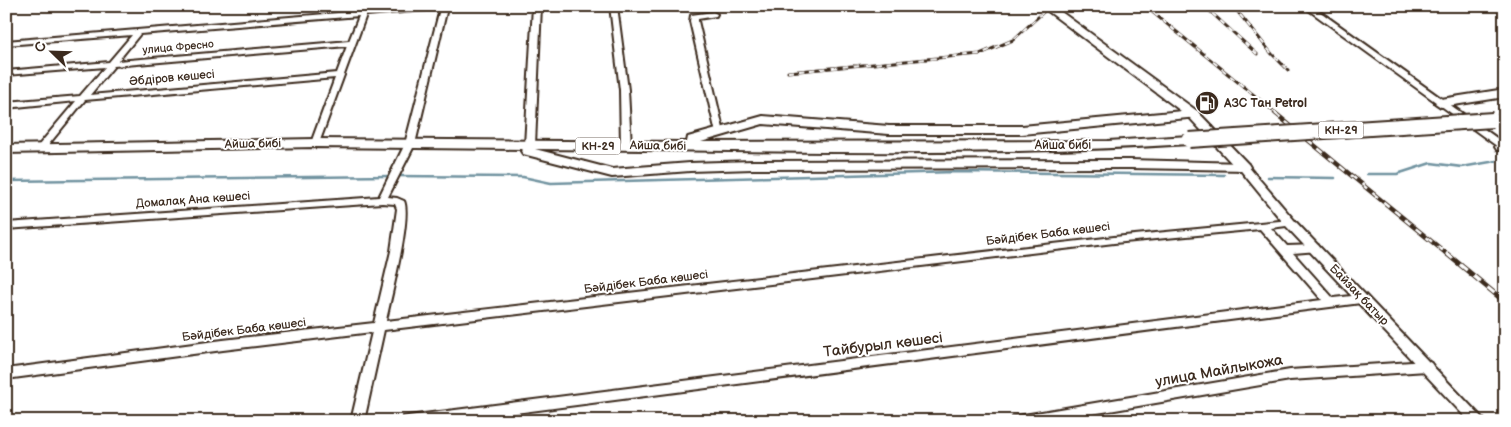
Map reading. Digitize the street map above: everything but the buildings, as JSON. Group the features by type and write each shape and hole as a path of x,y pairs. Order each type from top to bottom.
{"main road":[{"path":"1046,6 1193,114 1243,167"},
{"path":"1441,103 1505,93"},
{"path":"667,147 720,134 762,120 889,130 1022,130 1193,114"},
{"name":"Айша бибі","path":"6,149 315,143 667,147 1108,145 1499,120"},
{"path":"780,145 764,140 760,136 760,127 773,122 792,121"},
{"path":"508,145 612,173 690,167 753,165 1167,164 1243,167"},
{"path":"612,173 600,168 598,164 601,156 606,151 629,146"}],"street":[{"path":"357,421 399,239 401,204 393,199 382,200 410,144 444,6"},
{"path":"6,43 449,6"},
{"path":"530,145 538,6"},
{"path":"613,6 629,146"},
{"path":"1307,6 1504,147"},
{"path":"315,143 363,14"},
{"path":"713,14 698,16 694,20 720,134"},
{"path":"42,147 137,33"},
{"name":"улица Фресно","path":"6,73 352,43"},
{"name":"Әбдіров көшесі","path":"6,105 340,75"},
{"name":"Байзақ батыр","path":"1243,167 1290,223 1478,421"},
{"name":"Домалақ Ана көшесі","path":"6,226 382,200"},
{"name":"Бәйдібек Баба көшесі","path":"6,374 224,345 1114,240 1290,223"},
{"path":"1262,225 1330,302"},
{"path":"1284,250 1314,248"},
{"name":"Тайбурыл көшесі","path":"408,421 1361,299"},
{"name":"улица Майлыкожа","path":"1018,421 1290,375 1427,366"}],"waterway":[{"path":"1367,174 1397,174 1431,163 1462,167 1496,161"},
{"path":"396,176 523,177 551,183 955,172 1224,175"},
{"path":"6,181 391,176"},
{"path":"1268,177 1335,178"}],"railway":[{"path":"788,72 980,54 1013,40 1050,6"},
{"path":"1145,6 1277,114"},
{"path":"1204,6 1257,54"},
{"path":"1233,6 1272,54 1288,70"},
{"path":"1275,113 1447,254"},
{"path":"1446,253 1505,302"}],"place":[{"name":"АЗС Тан Petrol","path":"1207,103"}]}
